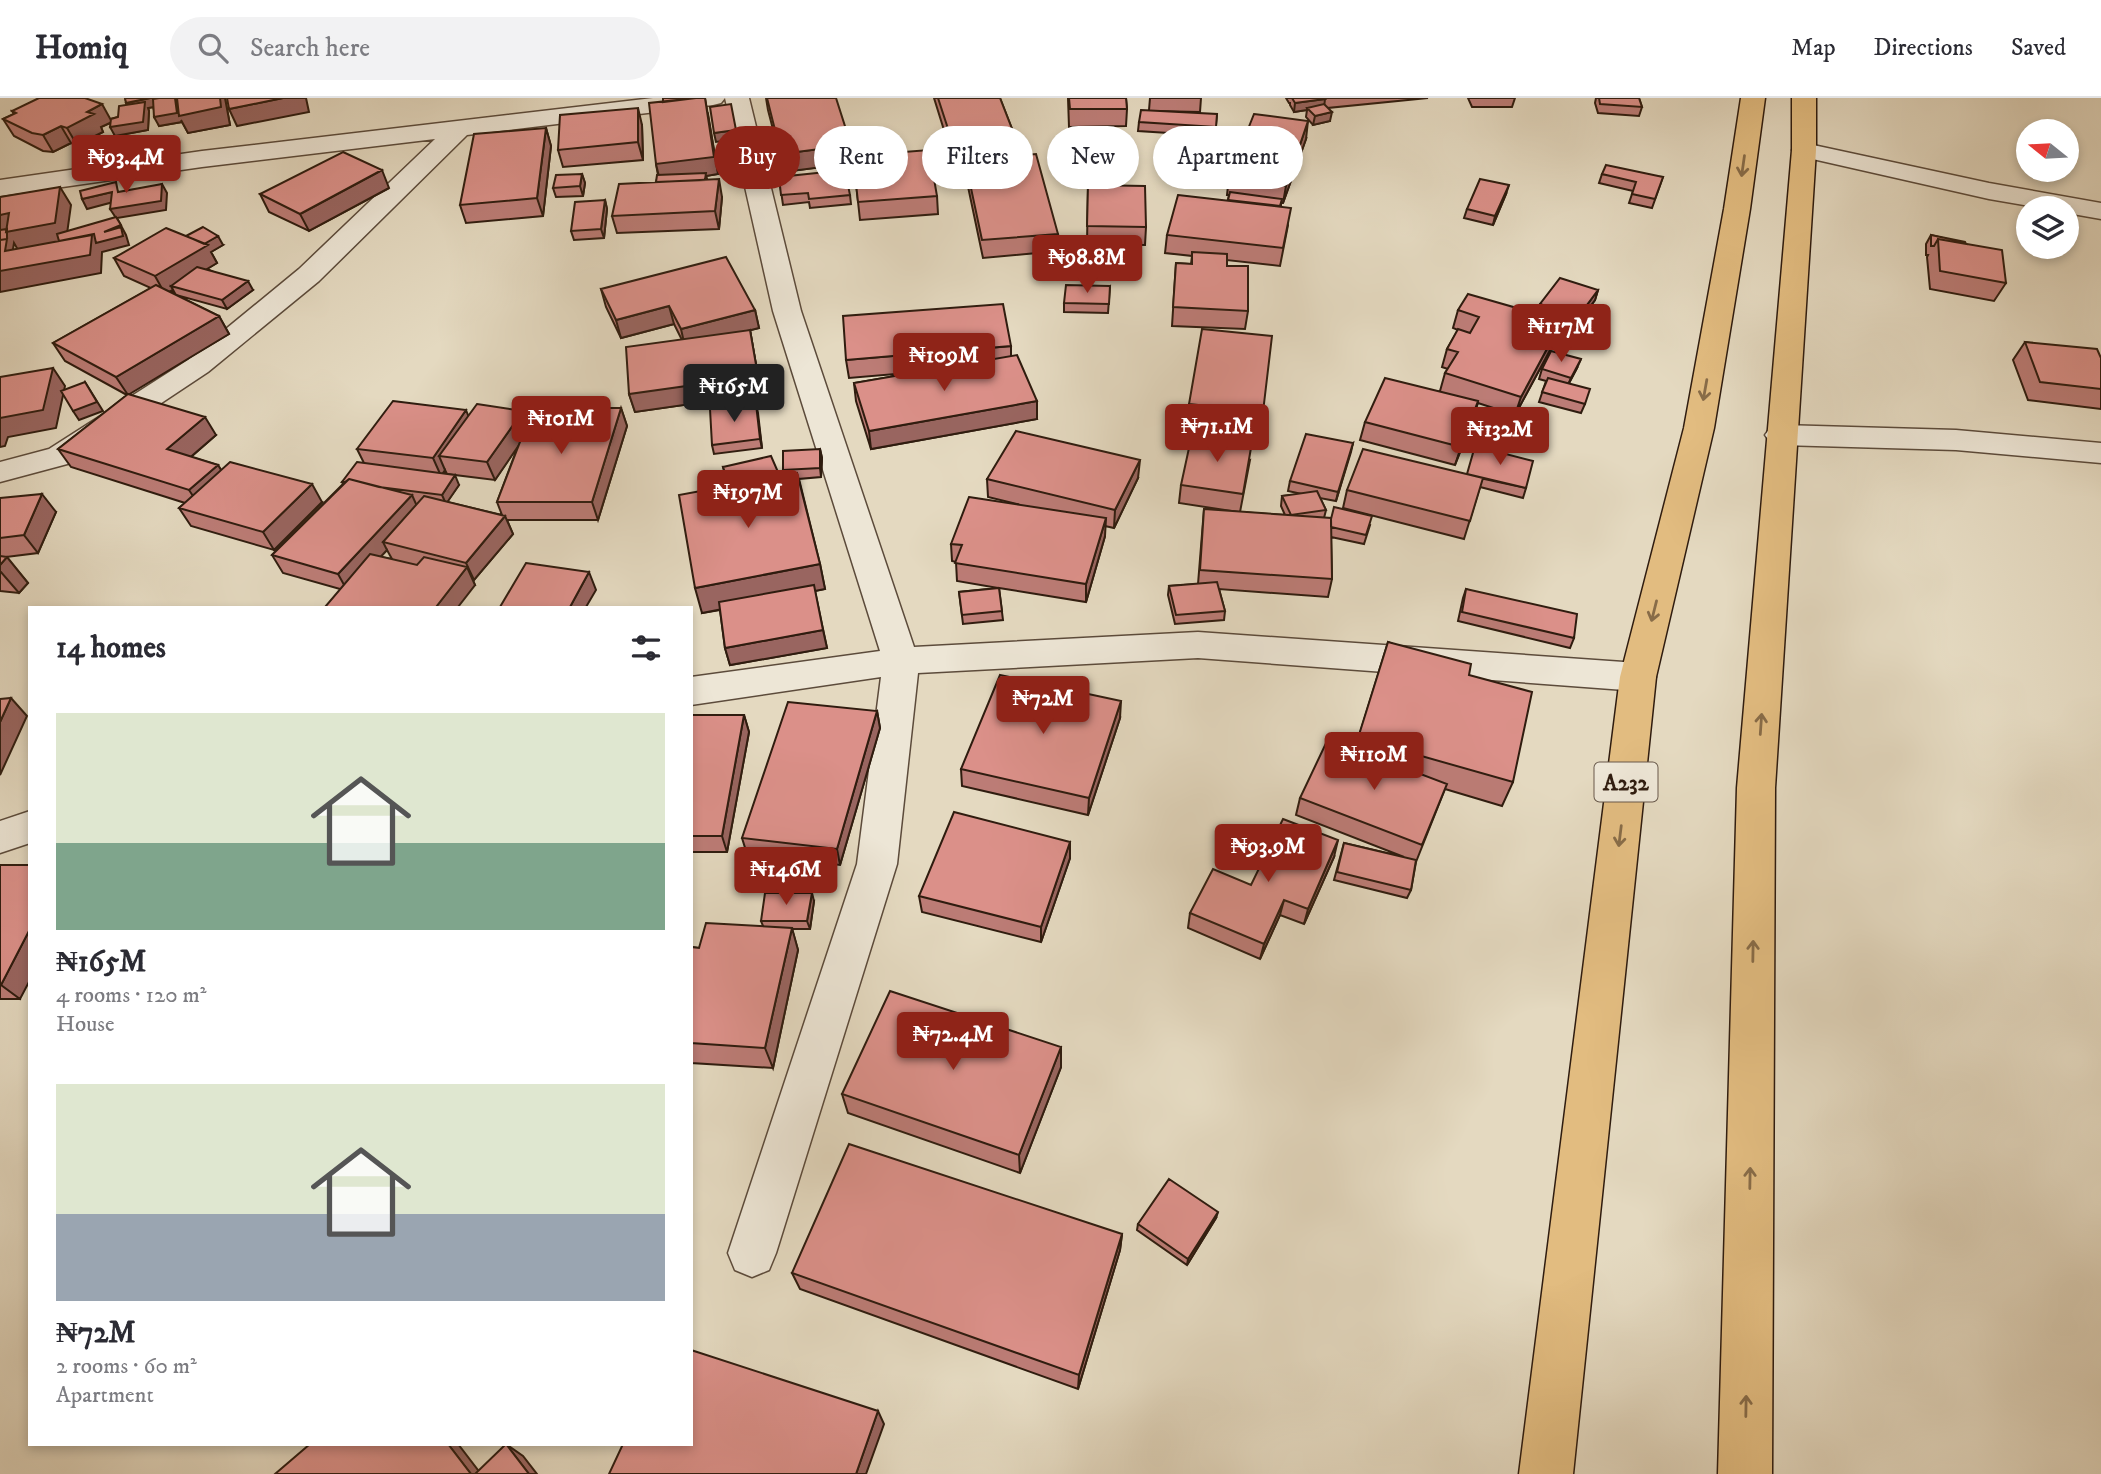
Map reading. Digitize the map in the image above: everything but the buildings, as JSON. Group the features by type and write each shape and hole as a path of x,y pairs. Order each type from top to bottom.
{"highway":[{"name":"A232","path":"1546,1474 1638,677 1699,428 1737,209 1753,98"},
{"path":"1745,1474 1756,788 1804,150 1804,98"}],"street":[{"path":"0,188 202,159 713,98"},
{"path":"737,98 787,311 901,661 877,864 752,1253"},
{"path":"0,472 60,456 198,366 309,275 460,128"},
{"path":"1804,150 1989,191 2101,211"},
{"path":"1781,435 1956,440 2101,453"},
{"path":"693,691 901,661 1198,645 1638,677"},
{"path":"0,837 28,828"}]}
